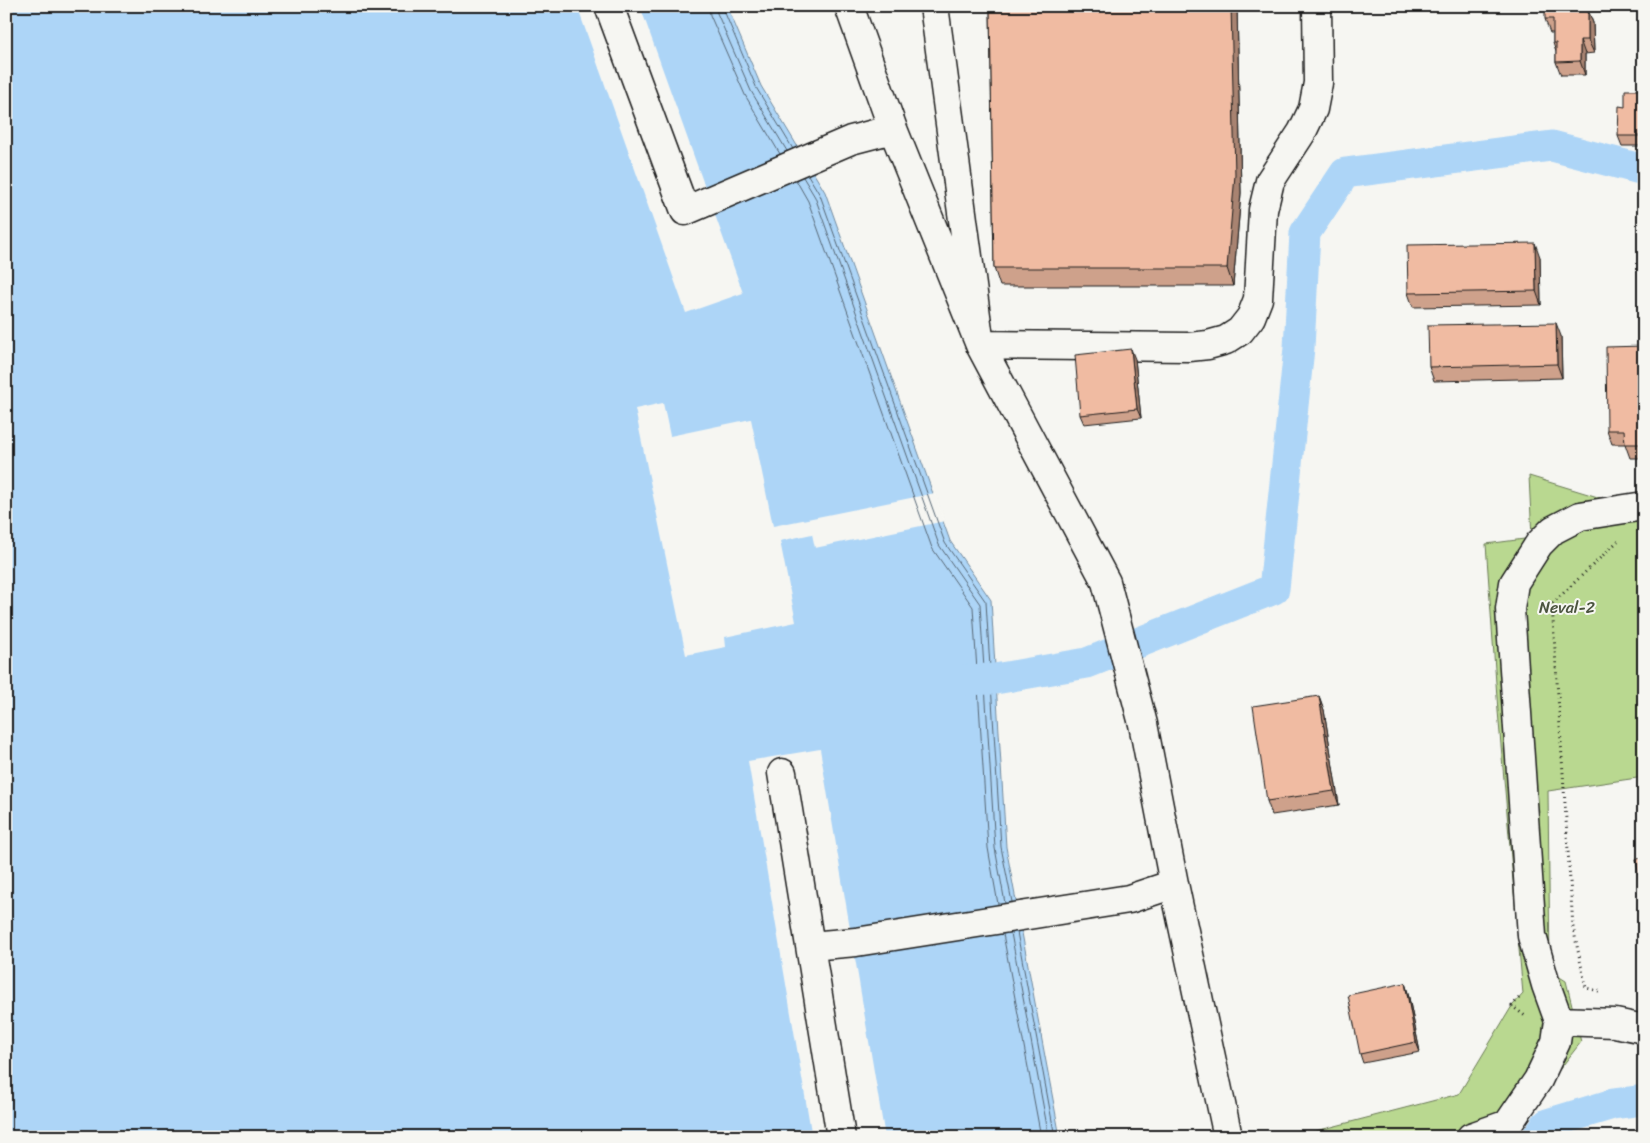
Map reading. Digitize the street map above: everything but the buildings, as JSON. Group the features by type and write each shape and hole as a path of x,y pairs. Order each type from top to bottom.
{"street":[{"path":"609,6 685,211 851,140 893,130"},
{"path":"849,6 893,130 980,345 1106,582 1143,724 1174,884 1228,1137"},
{"path":"934,6 980,345"},
{"path":"980,345 1189,347 1208,345 1226,340 1240,331 1251,316 1258,298 1263,210 1270,181 1302,132 1312,109 1318,83 1317,6"},
{"path":"1472,1137 1508,1124 1538,1080 1556,1042 1559,1021 1532,936 1510,609 1514,583 1539,544 1553,530 1580,516 1644,506"},
{"path":"782,773 841,1137"},
{"path":"810,946 856,942 1129,899 1174,884"},
{"path":"1559,1021 1615,1023 1644,1029"}],"path":[{"path":"1605,992 1586,988 1573,927 1552,604 1623,536"}],"green space":[{"name":"Neval-2","path":"1529,476 1624,505 1644,500 1644,777 1548,791 1550,971 1566,981 1581,1042 1507,1137 1293,1137 1459,1094 1512,1006 1523,994 1498,711 1486,544 1532,538"}],"water":[{"path":"6,6 727,6 761,86 825,192 950,541 991,600 1006,847 1060,1137 6,1137"}],"pier":[{"path":"577,6 640,6 743,293 686,313"},
{"path":"663,403 670,436 751,419 773,526 935,493 945,521 815,548 812,534 780,541 796,622 725,637 726,647 686,655 635,409"},
{"path":"820,749 885,1137 812,1137 748,761"}],"waterway":[{"path":"954,680 995,679 1087,663 1274,589 1299,348 1305,233 1345,173 1552,146 1644,170"},
{"path":"1537,1137 1547,1124 1613,1104 1644,1100"}]}
